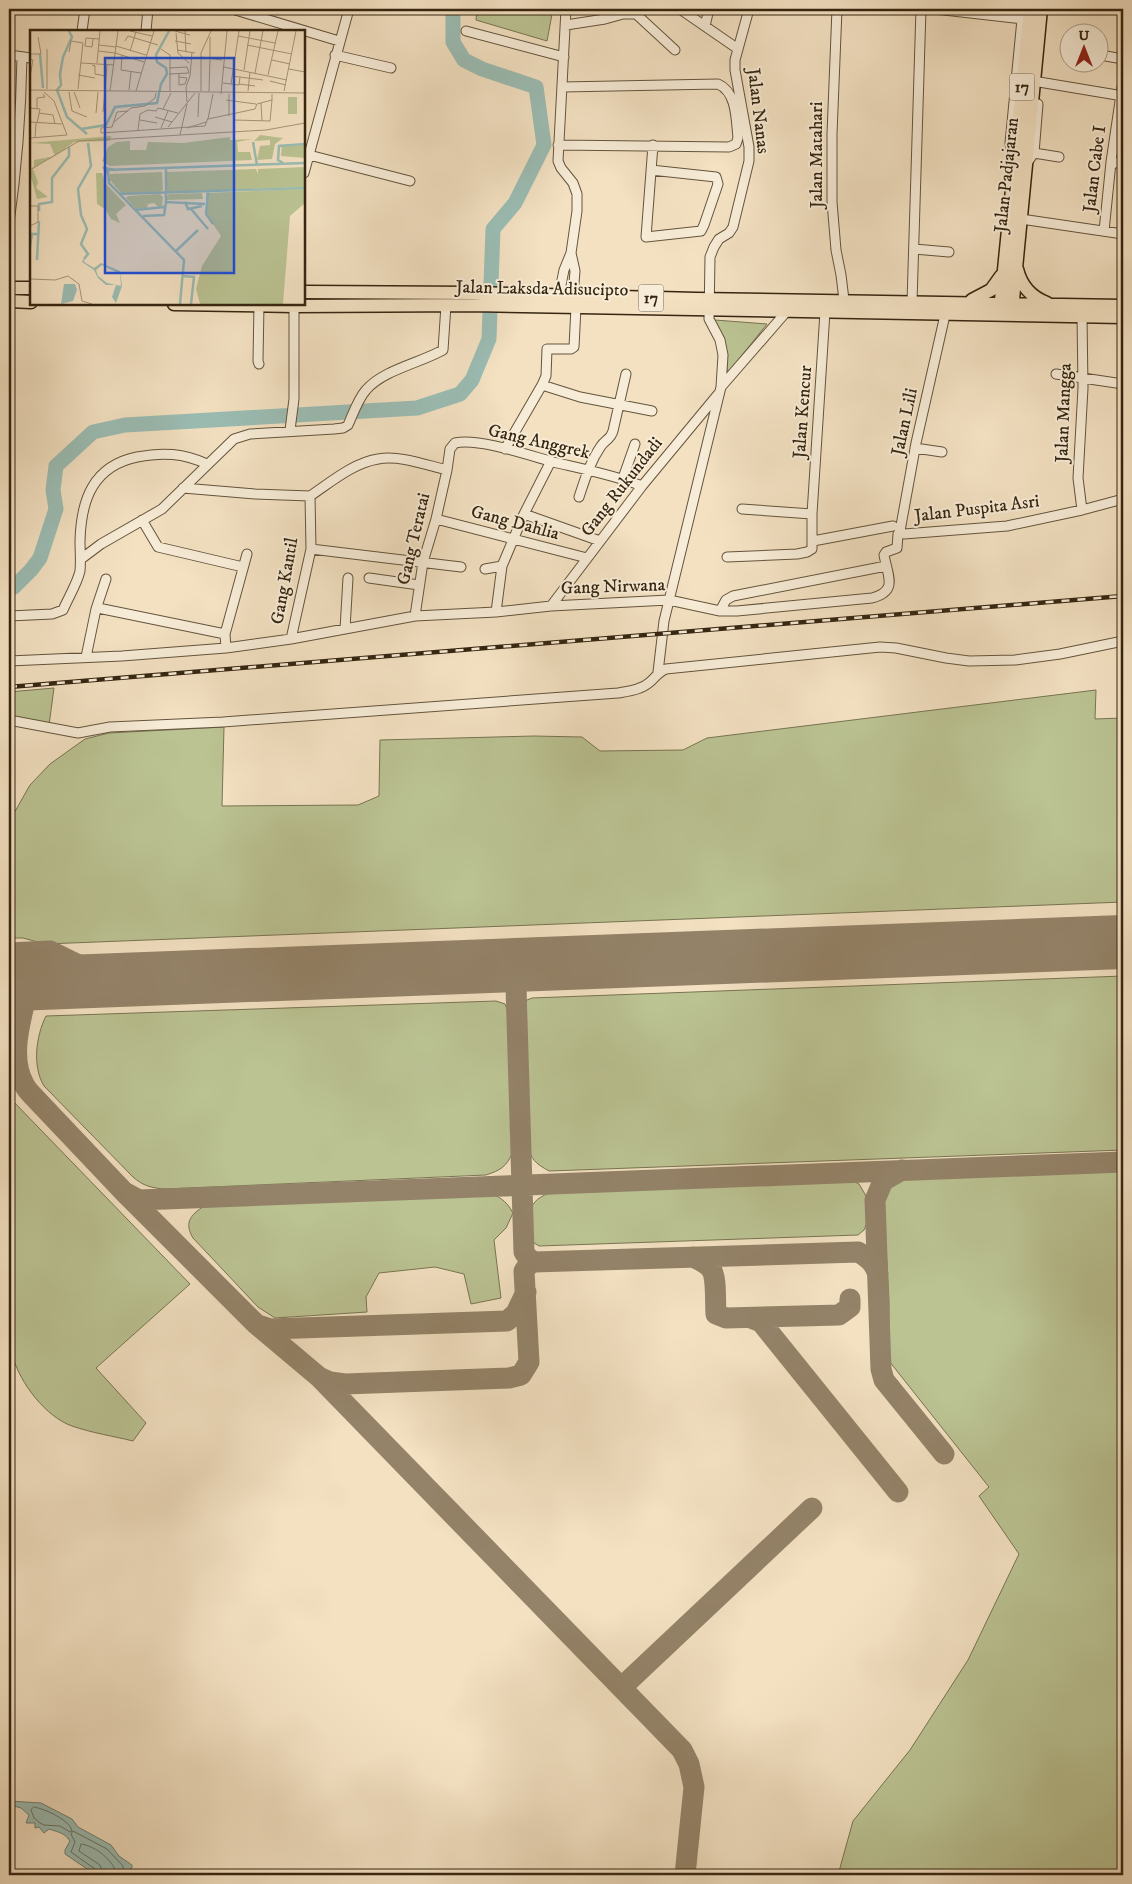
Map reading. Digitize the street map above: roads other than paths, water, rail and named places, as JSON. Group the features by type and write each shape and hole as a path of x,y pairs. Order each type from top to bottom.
{"highway":[{"name":"Jalan Padjajaran","path":"1006,309 1003,270 1018,182 1041,9"},
{"name":"Jalan Padjajaran","path":"1020,164 1026,14"},
{"name":"Jalan Padjajaran","path":"1006,309 1016,267 1021,219 1018,182"},
{"path":"1016,267 1026,290 1038,300 1052,305"},
{"path":"967,302 991,290 1000,278 1003,270"},
{"path":"9,288 30,288"},
{"name":"Jalan Laksda Adisucipto","path":"305,292 474,299 709,304 787,305 844,300 967,302 1006,309"},
{"name":"Jalan Laksda Adisucipto","path":"516,300 559,295 574,301"},
{"name":"Jalan Laksda Adisucipto","path":"259,305 446,305 474,299"},
{"path":"9,301 30,302"},
{"name":"Jalan Laksda Adisucipto","path":"787,305 826,312 945,315 1006,309"},
{"name":"17","path":"1006,309 1052,305 1123,306"},
{"name":"17","path":"1006,309 1082,316 1123,316"}],"street":[{"path":"82,30 85,9"},
{"path":"146,30 148,9"},
{"path":"232,9 303,30"},
{"path":"305,169 309,155 308,137 340,41 348,9"},
{"path":"559,295 564,270 571,253 577,211 577,194 573,183 558,161 566,9"},
{"path":"680,9 738,49"},
{"path":"705,26 709,9"},
{"name":"Jalan Nanas","path":"658,672 661,634 668,600 721,389 723,355 720,340 709,319 710,257 719,239 729,233 733,227 749,161 748,139 735,70 738,49 750,9"},
{"name":"Jalan Matahari","path":"837,9 832,134 832,202 836,250 844,300"},
{"path":"912,302 921,9"},
{"path":"935,9 1026,14"},
{"path":"1023,9 1026,14"},
{"path":"1020,164 1034,152 1046,9"},
{"path":"566,25 623,14 636,14 675,50"},
{"path":"305,31 340,41"},
{"path":"466,31 564,56"},
{"path":"9,54 27,58 12,163 9,223"},
{"path":"335,55 391,68"},
{"path":"1110,57 1123,59"},
{"path":"1039,82 1122,95"},
{"name":"Jalan Cabe I","path":"1104,231 1111,162 1123,82"},
{"path":"558,145 730,147 736,144 737,129 733,102 728,90 718,84 562,87"},
{"path":"650,170 716,177 718,184 701,231 646,237 650,170 653,145"},
{"path":"1034,152 1060,157"},
{"path":"309,155 410,181"},
{"path":"1111,162 1123,164"},
{"path":"1021,219 1123,234"},
{"path":"914,249 949,252"},
{"path":"505,449 546,376 547,349 570,349 574,347 575,271 571,253"},
{"path":"259,305 259,364"},
{"path":"81,559 101,544 162,509 234,440 250,434 343,428 348,425 366,390 375,382 388,374 443,350 446,305"},
{"name":"Gang Rukundadi","path":"551,606 642,486 787,305"},
{"path":"290,430 294,399 294,306"},
{"name":"Jalan Kencur","path":"813,541 812,514 826,312"},
{"name":"Jalan Lili","path":"899,531 915,448 945,315"},
{"name":"Jalan Mangga","path":"1082,316 1083,378 1078,478 1082,510"},
{"path":"579,497 588,470 603,443 612,436 621,404 626,374"},
{"path":"1056,374 1123,384"},
{"path":"542,385 580,397 652,411"},
{"name":"Gang Anggrek","path":"447,470 450,449 455,443 462,442 505,449 623,478 642,486"},
{"path":"623,478 635,444"},
{"path":"915,448 942,452"},
{"path":"9,616 52,614 62,610 80,572 81,525 87,501 97,478 105,471 126,459 154,454 177,453 207,464"},
{"path":"184,488 310,496 346,472 362,464 379,459 394,459 447,470"},
{"path":"496,612 502,566 524,514 551,461"},
{"name":"Gang Teratai","path":"415,616 423,562 436,519 447,470"},
{"name":"Gang Kantil","path":"291,639 311,549 310,496"},
{"path":"1082,510 1123,499"},
{"path":"742,509 812,514"},
{"name":"Jalan Puspita Asri","path":"813,541 899,531 1007,526 1082,510"},
{"path":"524,514 600,541"},
{"name":"Gang Dahlia","path":"436,519 587,558"},
{"path":"142,520 158,547 244,567"},
{"path":"720,611 726,600 733,596 886,566 885,553 897,548 899,531"},
{"path":"727,557 807,552 812,549 813,541"},
{"path":"311,549 461,567"},
{"path":"226,648 225,634 247,554"},
{"path":"485,568 502,566"},
{"name":"Gang Nirwana","path":"9,661 122,656 226,648 291,639 415,616 496,612 551,606 668,600 720,611 771,609 881,596 887,592 889,583 886,566"},
{"path":"345,629 348,578"},
{"path":"369,578 419,585"},
{"path":"86,657 106,579"},
{"path":"98,608 225,634"},
{"path":"9,720 78,733 110,727 223,722 631,691 650,683 658,672 673,668 880,647 969,661 1015,660 1060,654 1123,641"}],"water":[{"path":"9,1801 41,1803 72,1819 78,1827 111,1845 119,1856 132,1865 132,1868 127,1871 129,1875 96,1875 65,1854 70,1841 65,1836 49,1829 44,1833 39,1827 35,1828 35,1823 26,1823 29,1815 21,1808 14,1806 9,1810"}],"waterway":[{"path":"9,589 14,587 40,558 56,509 53,490 56,466 93,432 125,425 417,408 460,394 472,380 489,339 493,229 515,203 544,145 536,87 482,69 464,60 453,42 453,9"}],"railway":[{"path":"9,687 1123,596"}]}
